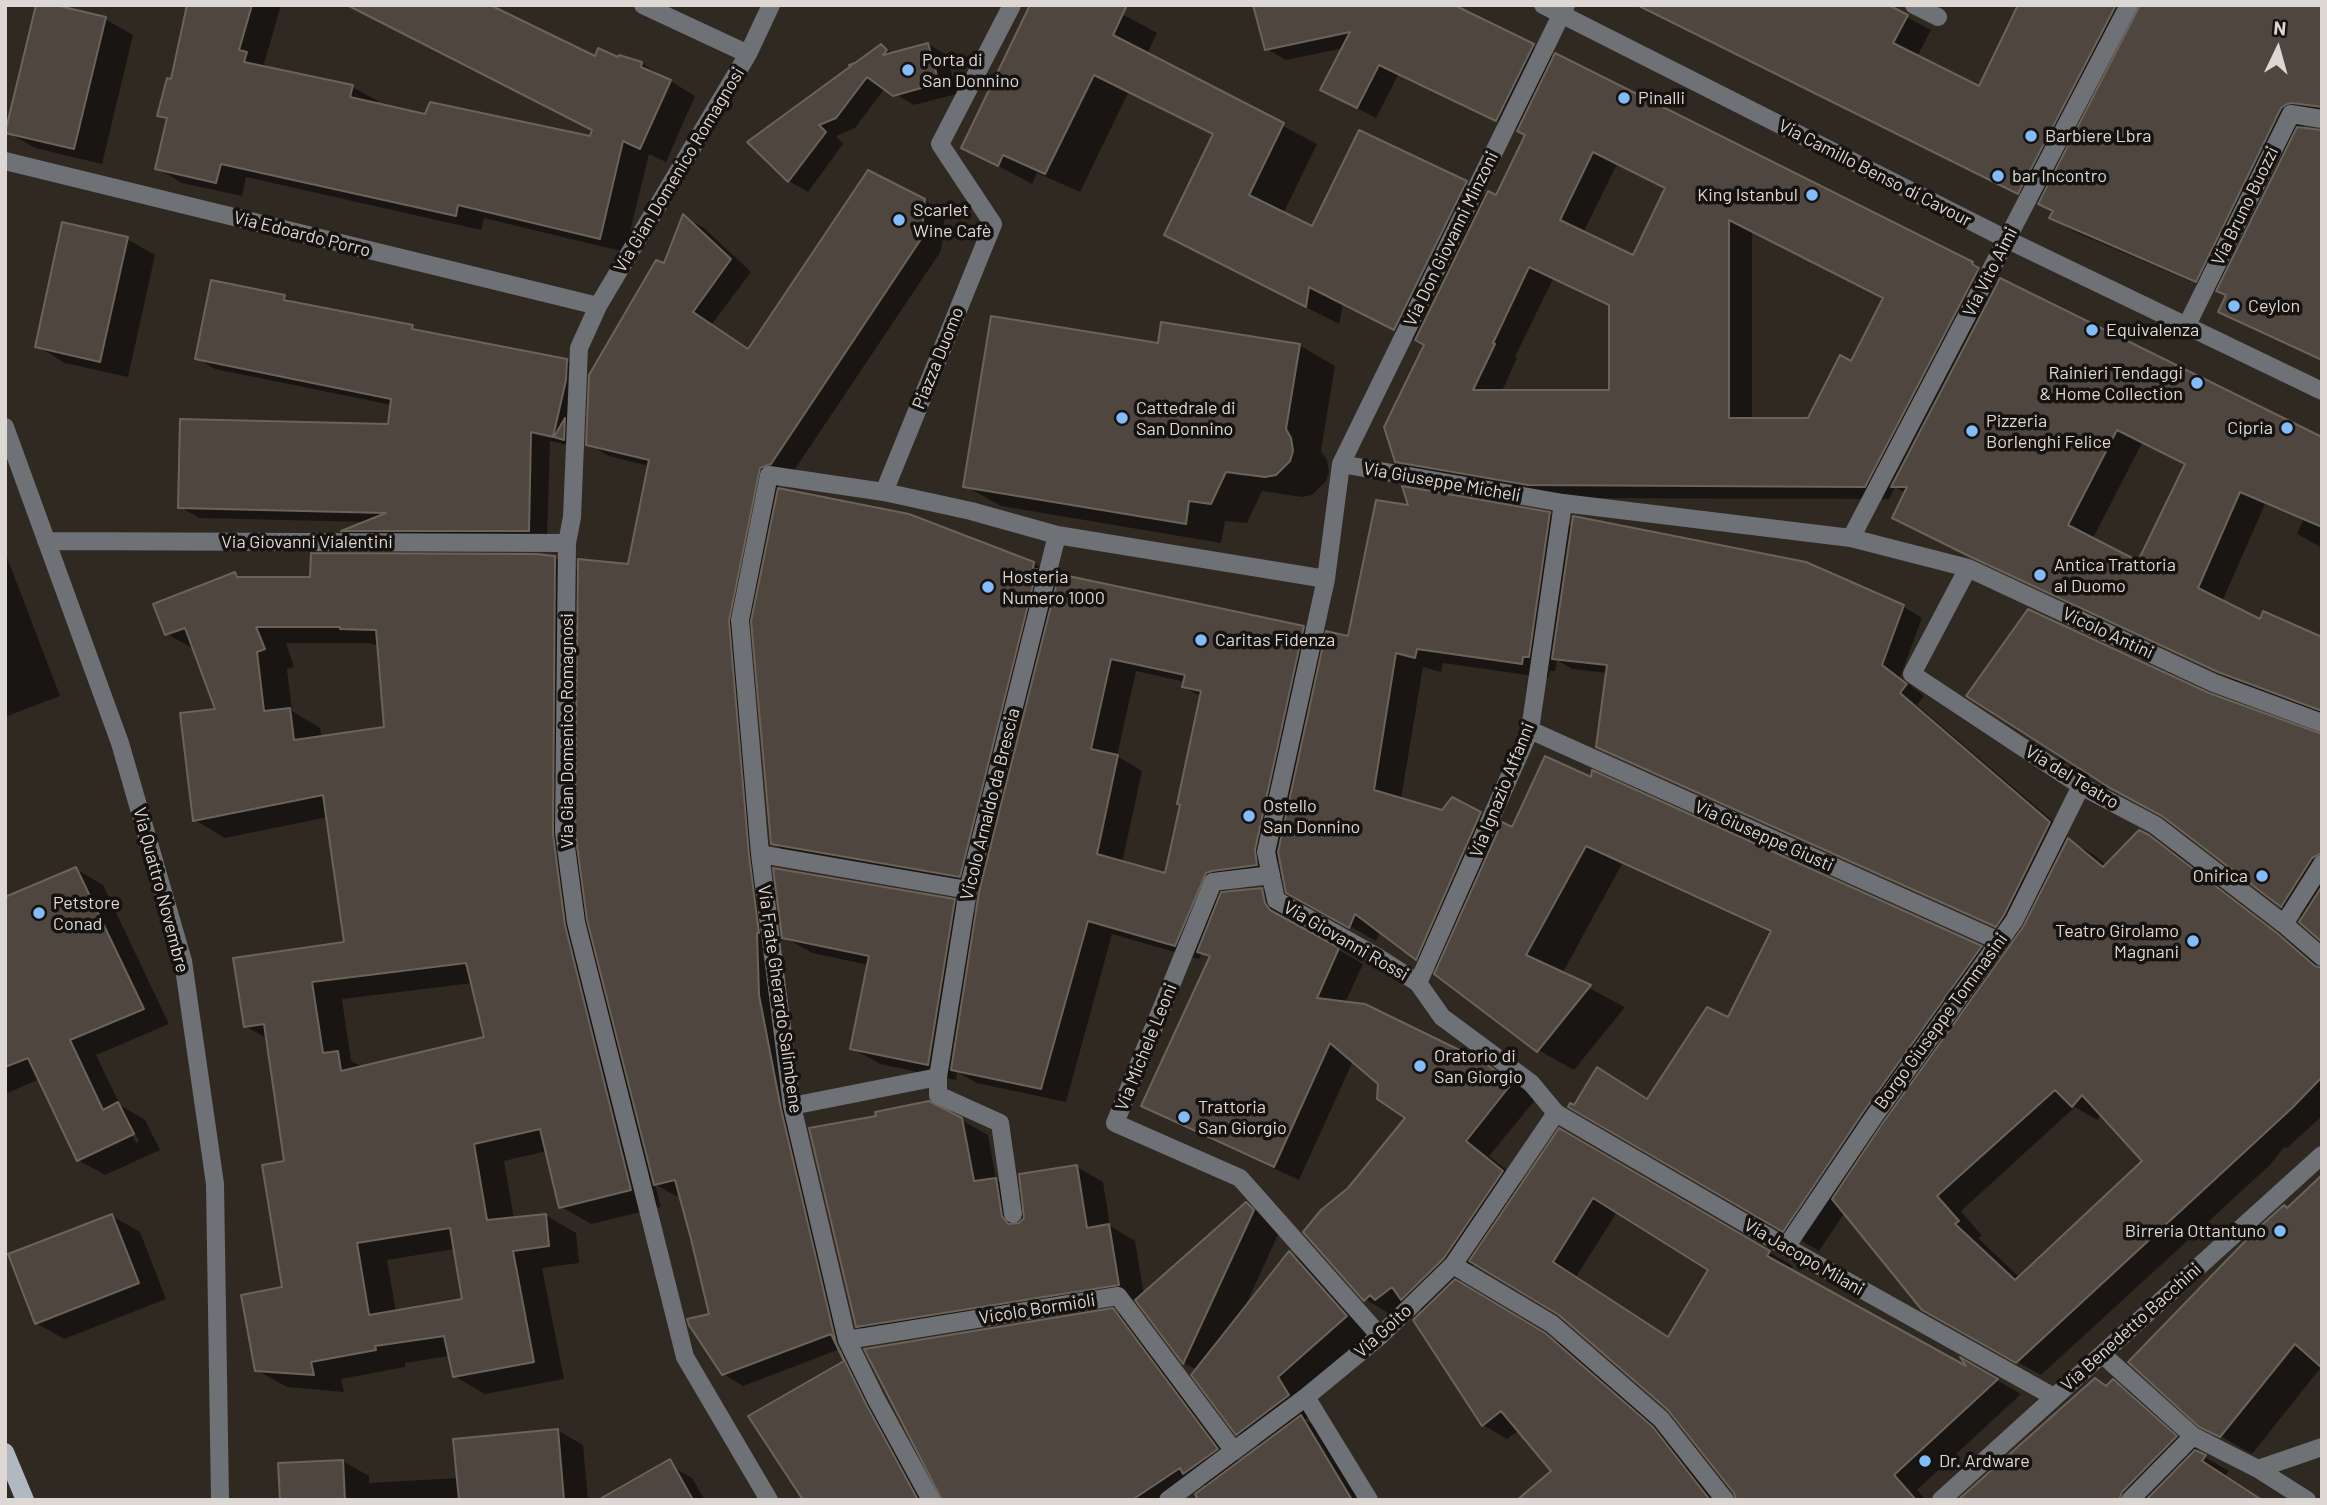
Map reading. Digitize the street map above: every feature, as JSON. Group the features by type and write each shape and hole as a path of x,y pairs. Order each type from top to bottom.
{"main road":[{"path":"5,1452 25,1500"}],"street":[{"path":"643,5 748,54"},
{"name":"Via Gian Domenico Romagnosi","path":"769,1500 685,1357 576,922 564,832 567,543 572,517 579,348 598,306 748,54 771,5"},
{"name":"Piazza Duomo","path":"884,492 993,224 940,144 1012,5"},
{"name":"Via Camillo Benso di Cavour","path":"1543,5 1564,10 2006,239 2322,391"},
{"path":"1914,5 1938,17"},
{"name":"Via Vito Aimi","path":"1851,538 2129,5"},
{"name":"Via Don Giovanni Minzoni","path":"1341,464 1564,10"},
{"name":"Via Bruno Buozzi","path":"2186,327 2291,114 2322,119"},
{"name":"Via Edoardo Porro","path":"5,161 598,306"},
{"name":"Via Quattro Novembre","path":"5,427 120,743 183,961 215,1184 220,1500"},
{"name":"Via Giuseppe Micheli","path":"1326,579 1341,464 1563,503 1851,538"},
{"name":"Via Frate Gherardo Salimbene","path":"884,492 769,475 740,620 761,854 792,1106 847,1340 931,1500"},
{"path":"884,492 971,511 1056,535 1326,579"},
{"name":"Via Ignazio Affanni","path":"1418,983 1530,730 1563,503"},
{"name":"Vicolo Arnaldo da Brescia","path":"938,1077 968,890 1056,535"},
{"name":"Vicolo Antini","path":"1851,538 1968,568 2214,683 2322,723"},
{"name":"Via Giovanni Vialentini","path":"46,541 567,543"},
{"name":"Via del Teatro","path":"1968,568 1912,674 2081,786 2155,825 2284,924 2322,957"},
{"name":"Via Giovanni Rossi","path":"1326,579 1266,852 1276,901 1376,956 1418,983 1442,1017 1531,1083 1556,1113"},
{"name":"Via Giuseppe Giusti","path":"1530,730 1998,941"},
{"name":"Borgo Giuseppe Tommasini","path":"1786,1247 1872,1118 2014,921 2081,786"},
{"path":"761,854 968,890"},
{"path":"2284,924 2322,864"},
{"name":"Via Michele Leoni","path":"1271,875 1213,882 1115,1123 1240,1178 1380,1336"},
{"path":"792,1106 938,1077 938,1096 1000,1123 1013,1214"},
{"name":"Via Jacopo Milani","path":"1556,1113 1786,1247 2054,1397"},
{"name":"Via Goito","path":"1168,1500 1306,1397 1380,1336 1453,1265 1556,1113"},
{"name":"Via Benedetto Bacchini","path":"1941,1500 2322,1155"},
{"path":"1453,1265 1552,1324 1661,1419 1725,1500"},
{"name":"Vicolo Bormioli","path":"847,1340 1118,1296 1234,1451"},
{"path":"2102,1353 2193,1436 2258,1469 2307,1500"},
{"path":"1306,1397 1369,1500"},
{"path":"2130,1500 2193,1436"},
{"path":"2258,1469 2322,1447"}],"building":[{"path":"36,5 55,5 106,17 74,149 5,133"},
{"path":"187,5 252,5 239,50 247,52 244,62 353,85 350,97 425,114 430,102 590,136 592,130 347,5 490,5 595,56 598,48 618,57 619,55 642,62 641,67 671,80 640,149 623,141 600,239 458,205 456,216 221,164 216,183 155,169 167,118 157,116 167,78 171,79"},
{"path":"1030,5 1127,5 1113,35 1284,123 1249,195 1312,226 1359,130 1467,181 1394,330 1309,287 1306,307 1164,235 1213,134 1094,75 1045,174 1003,155 998,166 961,148"},
{"path":"1253,5 1454,5 1534,44 1496,121 1379,65 1357,108 1320,90 1350,32 1265,50"},
{"path":"1637,5 1888,5 1908,15 1893,43 1979,86 2018,5 2116,5 2018,194"},
{"path":"2140,5 2322,5 2322,107 2292,103 2281,108 2196,282 2049,218 2053,211 2038,204"},
{"path":"928,43 939,83 893,96 867,77 836,118 819,125 826,132 788,182 747,142 881,44 887,50 883,55"},
{"path":"1555,53 1973,262 1972,264 1979,268 1865,487 1528,485 1395,462 1384,427 1424,345 1415,340 1488,191 1496,195 1525,135 1517,131","holes":["1593,152 1665,188 1633,255 1560,220","1729,220 1883,298 1851,361 1840,355 1808,418 1729,418","1529,267 1609,305 1609,390 1473,390 1495,344 1493,343"]},
{"path":"2297,127 2322,130 2322,360 2218,312 2226,295 2216,291"},
{"path":"868,170 925,199 921,239 771,464 760,468 729,621 749,855 759,933 759,995 781,1109 836,1343 918,1500 803,1500 748,1416 844,1361 831,1334 722,1375 689,1325 687,1319 709,1314 691,1239 675,1180 654,1185 587,920 575,831 578,559 628,564 649,460 586,445 589,375 656,260 664,263 683,214 731,259 693,312 748,349"},
{"path":"62,222 128,237 100,362 35,347"},
{"path":"2000,278 2322,437 2322,527 2240,492 2198,588 2260,619 2263,611 2322,637 2322,711 2218,672 1892,518 1907,487 1891,487","holes":["2117,430 2185,464 2138,561 2068,525"]},
{"path":"211,280 285,295 284,300 413,325 412,329 567,359 566,380 553,437 531,432 529,531 341,531 386,513 178,508 180,419 388,424 391,399 195,359"},
{"name":"Cattedrale di San Donnino","path":"991,316 1158,343 1161,322 1300,344 1286,429 1293,451 1290,461 1276,475 1265,477 1226,472 1211,504 1189,501 1186,524 963,487"},
{"path":"565,418 564,440 554,437"},
{"path":"1402,486 1550,512 1529,657 1523,657 1522,664 1417,649 1415,658 1396,653 1374,790 1442,810 1452,797 1481,812 1416,960 1355,914 1349,928 1286,893 1278,852 1326,631 1348,636 1376,500 1408,505"},
{"path":"778,488 909,514 1034,562 1033,569 1037,569 960,877 771,844 751,621"},
{"path":"1573,516 1806,562 1904,605 1882,665 1907,684 1900,693 2050,822 1996,927 1596,747 1607,665 1552,659"},
{"path":"311,553 555,556 553,834 565,925 631,1190 559,1208 540,1129 474,1144 487,1220 546,1214 549,1246 513,1251 534,1362 453,1377 444,1336 375,1346 376,1350 311,1362 314,1375 255,1371 241,1295 282,1287 262,1165 284,1161 264,1024 244,1027 233,958 344,942 323,795 193,821 180,713 215,709 185,628 165,635 153,604 235,572 237,577 310,577","holes":["256,627 376,630 384,727 294,740 290,708 264,711 257,652 265,649","466,963 484,1037 341,1071 338,1051 323,1053 312,982","450,1228 462,1299 369,1315 357,1243"]},
{"path":"1059,574 1304,626 1255,850 1257,865 1206,873 1175,946 1088,921 1041,1089 951,1070 979,892","holes":["1111,659 1185,675 1182,687 1201,691 1165,873 1097,854 1118,755 1091,749"]},
{"path":"2028,609 2209,693 2322,734 2322,853 2312,858 2281,907 2162,816 2110,788 1966,696"},
{"path":"1545,756 1591,777 1592,770 1982,946 1864,1111 1783,1232 1568,1107 1570,1103 1574,1105 1597,1067 1647,1099 1707,1007 1728,1017 1771,931 1586,846 1526,955 1591,985 1537,1052 1434,974 1502,822 1512,827"},
{"path":"2139,830 2277,933 2315,966 2322,968 2322,1077 2292,1108 2016,1363 1922,1310 1832,1199 1882,1124 2023,927 2068,838 2103,867","holes":["2055,1090 2072,1107 2082,1095 2142,1161 2015,1280 1955,1224 1959,1221 1937,1196"]},
{"path":"76,867 144,1009 70,1040 103,1110 118,1102 134,1134 77,1161 28,1058 5,1067 5,897"},
{"path":"773,868 955,899 928,1065 850,1049 869,956 782,938"},
{"path":"2322,886 2322,942 2299,922"},
{"path":"1262,888 1265,903 1270,910 1339,948 1317,998 1365,1004 1482,1061 1512,1083 1466,1141 1503,1171 1444,1258 1401,1300 1392,1287 1375,1300 1370,1295 1364,1301 1303,1232 1321,1210 1348,1188 1405,1118 1377,1099 1378,1084 1330,1043 1274,1167 1141,1106 1210,956 1197,952 1221,892"},
{"path":"929,1101 962,1118 974,1181 996,1178 1002,1216 1008,1224 1019,1223 1024,1218 1019,1174 1077,1165 1087,1228 1109,1224 1119,1285 856,1327 809,1128 876,1116 875,1112"},
{"path":"1559,1128 1770,1251 1767,1256 1966,1366 1960,1357 1998,1379 1894,1475 1916,1500 1736,1500 1734,1493 1668,1410 1559,1315 1469,1261","holes":["1593,1198 1708,1270 1668,1337 1553,1262"]},
{"path":"2322,1175 2322,1368 2295,1344 2220,1437 2199,1427 2128,1362 2254,1232 2284,1205 2287,1208"},
{"path":"1246,1202 1254,1210 1183,1364 1135,1300"},
{"path":"112,1214 139,1283 35,1324 8,1254"},
{"path":"1289,1251 1347,1316 1278,1377 1289,1395 1236,1435 1191,1375"},
{"path":"1455,1279 1545,1333 1653,1427 1710,1500 1517,1500 1551,1471 1501,1411 1482,1426 1413,1320"},
{"path":"1113,1308 1218,1449 1183,1474 1180,1468 1132,1500 942,1500 864,1349"},
{"path":"2095,1378 2106,1386 2113,1379 2177,1436 2122,1492 2119,1500 1958,1500"},
{"path":"1301,1415 1352,1500 1198,1500 1195,1494"},
{"path":"558,1429 564,1500 459,1500 453,1439"},
{"path":"2195,1450 2206,1455 2202,1461 2262,1500 2146,1500"},
{"path":"670,1459 693,1500 598,1500"},
{"path":"343,1460 345,1500 280,1500 278,1463"}],"place":[{"name":"Porta di San Donnino","path":"908,70"},
{"name":"Pinalli","path":"1624,98"},
{"name":"Barbiere Lbra","path":"2031,136"},
{"name":"bar Incontro","path":"1998,176"},
{"name":"King Istanbul","path":"1812,195"},
{"name":"Scarlet Wine Cafè","path":"899,220"},
{"name":"Ceylon","path":"2234,306"},
{"name":"Equivalenza","path":"2092,330"},
{"name":"Rainieri Tendaggi & Home Collection","path":"2197,383"},
{"name":"Cattedrale di San Donnino","path":"1122,418"},
{"name":"Cipria","path":"2287,428"},
{"name":"Pizzeria Borlenghi Felice","path":"1972,431"},
{"name":"Antica Trattoria al Duomo","path":"2040,575"},
{"name":"Hosteria Numero 1000","path":"988,587"},
{"name":"Caritas Fidenza","path":"1201,640"},
{"name":"Ostello San Donnino","path":"1249,816"},
{"name":"Onirica","path":"2262,876"},
{"name":"Petstore Conad","path":"39,913"},
{"name":"Teatro Girolamo Magnani","path":"2193,941"},
{"name":"Oratorio di San Giorgio","path":"1420,1066"},
{"name":"Trattoria San Giorgio","path":"1184,1117"},
{"name":"Birreria Ottantuno","path":"2280,1231"},
{"name":"Dr. Ardware","path":"1925,1461"}]}
